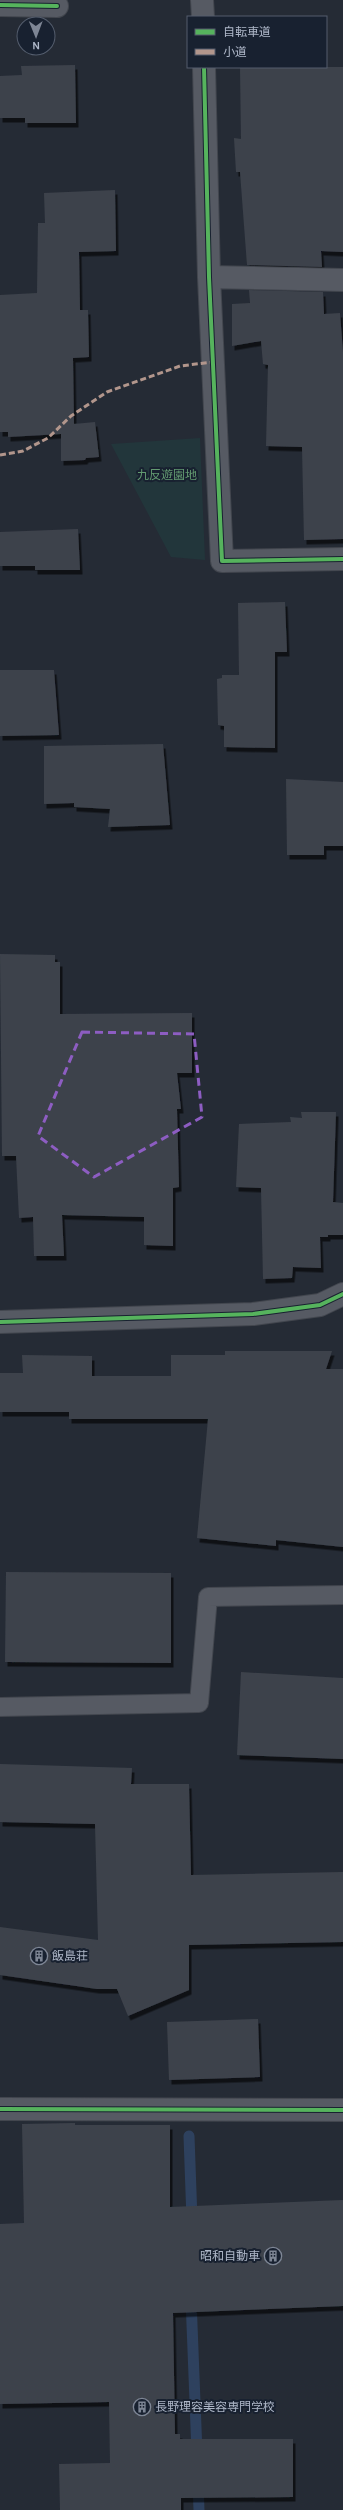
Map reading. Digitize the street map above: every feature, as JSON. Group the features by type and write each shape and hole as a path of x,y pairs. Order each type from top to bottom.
{"street":[{"path":"202,0 203,16"},
{"path":"0,5 57,6"},
{"path":"204,68 210,277 222,561 343,559"},
{"path":"210,277 343,280"},
{"path":"0,1322 252,1314 320,1306 343,1294"},
{"path":"0,2109 343,2110"}],"lane":[{"path":"0,1707 198,1703 208,1597 343,1595"}],"highlighted area":[{"path":"82,1032 194,1034 202,1117 94,1177 38,1136"}],"green space":[{"name":"九反遊園地","path":"200,438 205,560 171,557 111,444"}],"building":[{"path":"75,65 76,123 25,123 25,118 0,118 0,76 22,75 21,66"},
{"path":"343,67 343,252 321,251 322,267 247,265 240,172 236,172 234,138 241,139 240,68"},
{"path":"115,190 116,251 79,252 80,310 88,310 89,357 73,358 74,424 95,422 99,457 86,458 85,460 61,461 61,434 8,437 8,432 0,432 0,295 37,293 38,223 45,223 44,193"},
{"path":"249,290 323,292 324,314 340,313 343,352 343,539 304,540 302,447 266,446 268,365 263,364 261,341 232,346 232,304 250,303"},
{"path":"78,529 80,570 35,570 35,566 0,566 0,532"},
{"path":"285,602 287,652 275,652 275,748 224,747 224,726 218,725 217,679 222,678 222,675 239,675 238,603"},
{"path":"0,670 54,670 59,735 0,736"},
{"path":"163,744 170,825 108,827 110,809 74,807 74,803 44,804 44,746"},
{"path":"286,779 343,782 343,846 324,846 324,855 287,855"},
{"path":"0,954 55,955 55,962 60,962 60,1014 192,1013 192,1073 177,1073 181,1109 177,1109 179,1187 173,1188 173,1246 144,1245 144,1217 62,1215 64,1256 34,1256 33,1217 19,1218 16,1156 2,1156"},
{"path":"301,1112 336,1112 333,1202 343,1203 343,1235 328,1235 328,1237 320,1237 321,1268 293,1267 292,1278 263,1279 261,1188 236,1187 239,1124 291,1122 290,1117 302,1118"},
{"path":"225,1351 332,1351 326,1369 343,1369 343,1547 276,1540 276,1546 197,1538 208,1419 69,1419 69,1412 0,1412 0,1373 23,1373 22,1355 92,1356 92,1376 171,1376 171,1355 225,1355"},
{"path":"6,1572 171,1573 171,1663 5,1662"},
{"path":"241,1672 343,1678 343,1759 237,1755"},
{"path":"0,1764 132,1768 131,1784 189,1784 191,1875 343,1872 343,1942 189,1945 189,1990 128,2016 117,1989 97,1989 0,1975 0,1927 98,1940 95,1824 0,1822"},
{"path":"258,2019 260,2077 169,2080 167,2022"},
{"path":"75,2123 75,2125 170,2125 170,2207 343,2200 343,2306 173,2313 175,2434 180,2434 180,2439 293,2439 293,2497 181,2498 181,2510 60,2510 59,2464 110,2463 109,2402 0,2404 0,2224 24,2223 22,2124"}],"waterway":[{"path":"189,2136 192,2220"},
{"path":"191,2299 197,2453"},
{"path":"198,2483 199,2510"}],"marked path":[{"path":"0,455 23,451 48,438 71,416 107,392 180,366 213,362"}],"cycle path":[{"path":"0,5 57,6"},
{"path":"204,68 209,277 222,561 343,559"},
{"path":"0,1322 253,1314 320,1305 343,1294"},
{"path":"0,2109 343,2110"}],"place":[{"name":"飯島荘","path":"39,1956"},
{"name":"昭和自動車","path":"273,2256"},
{"name":"長野理容美容専門学校","path":"142,2407"}]}
